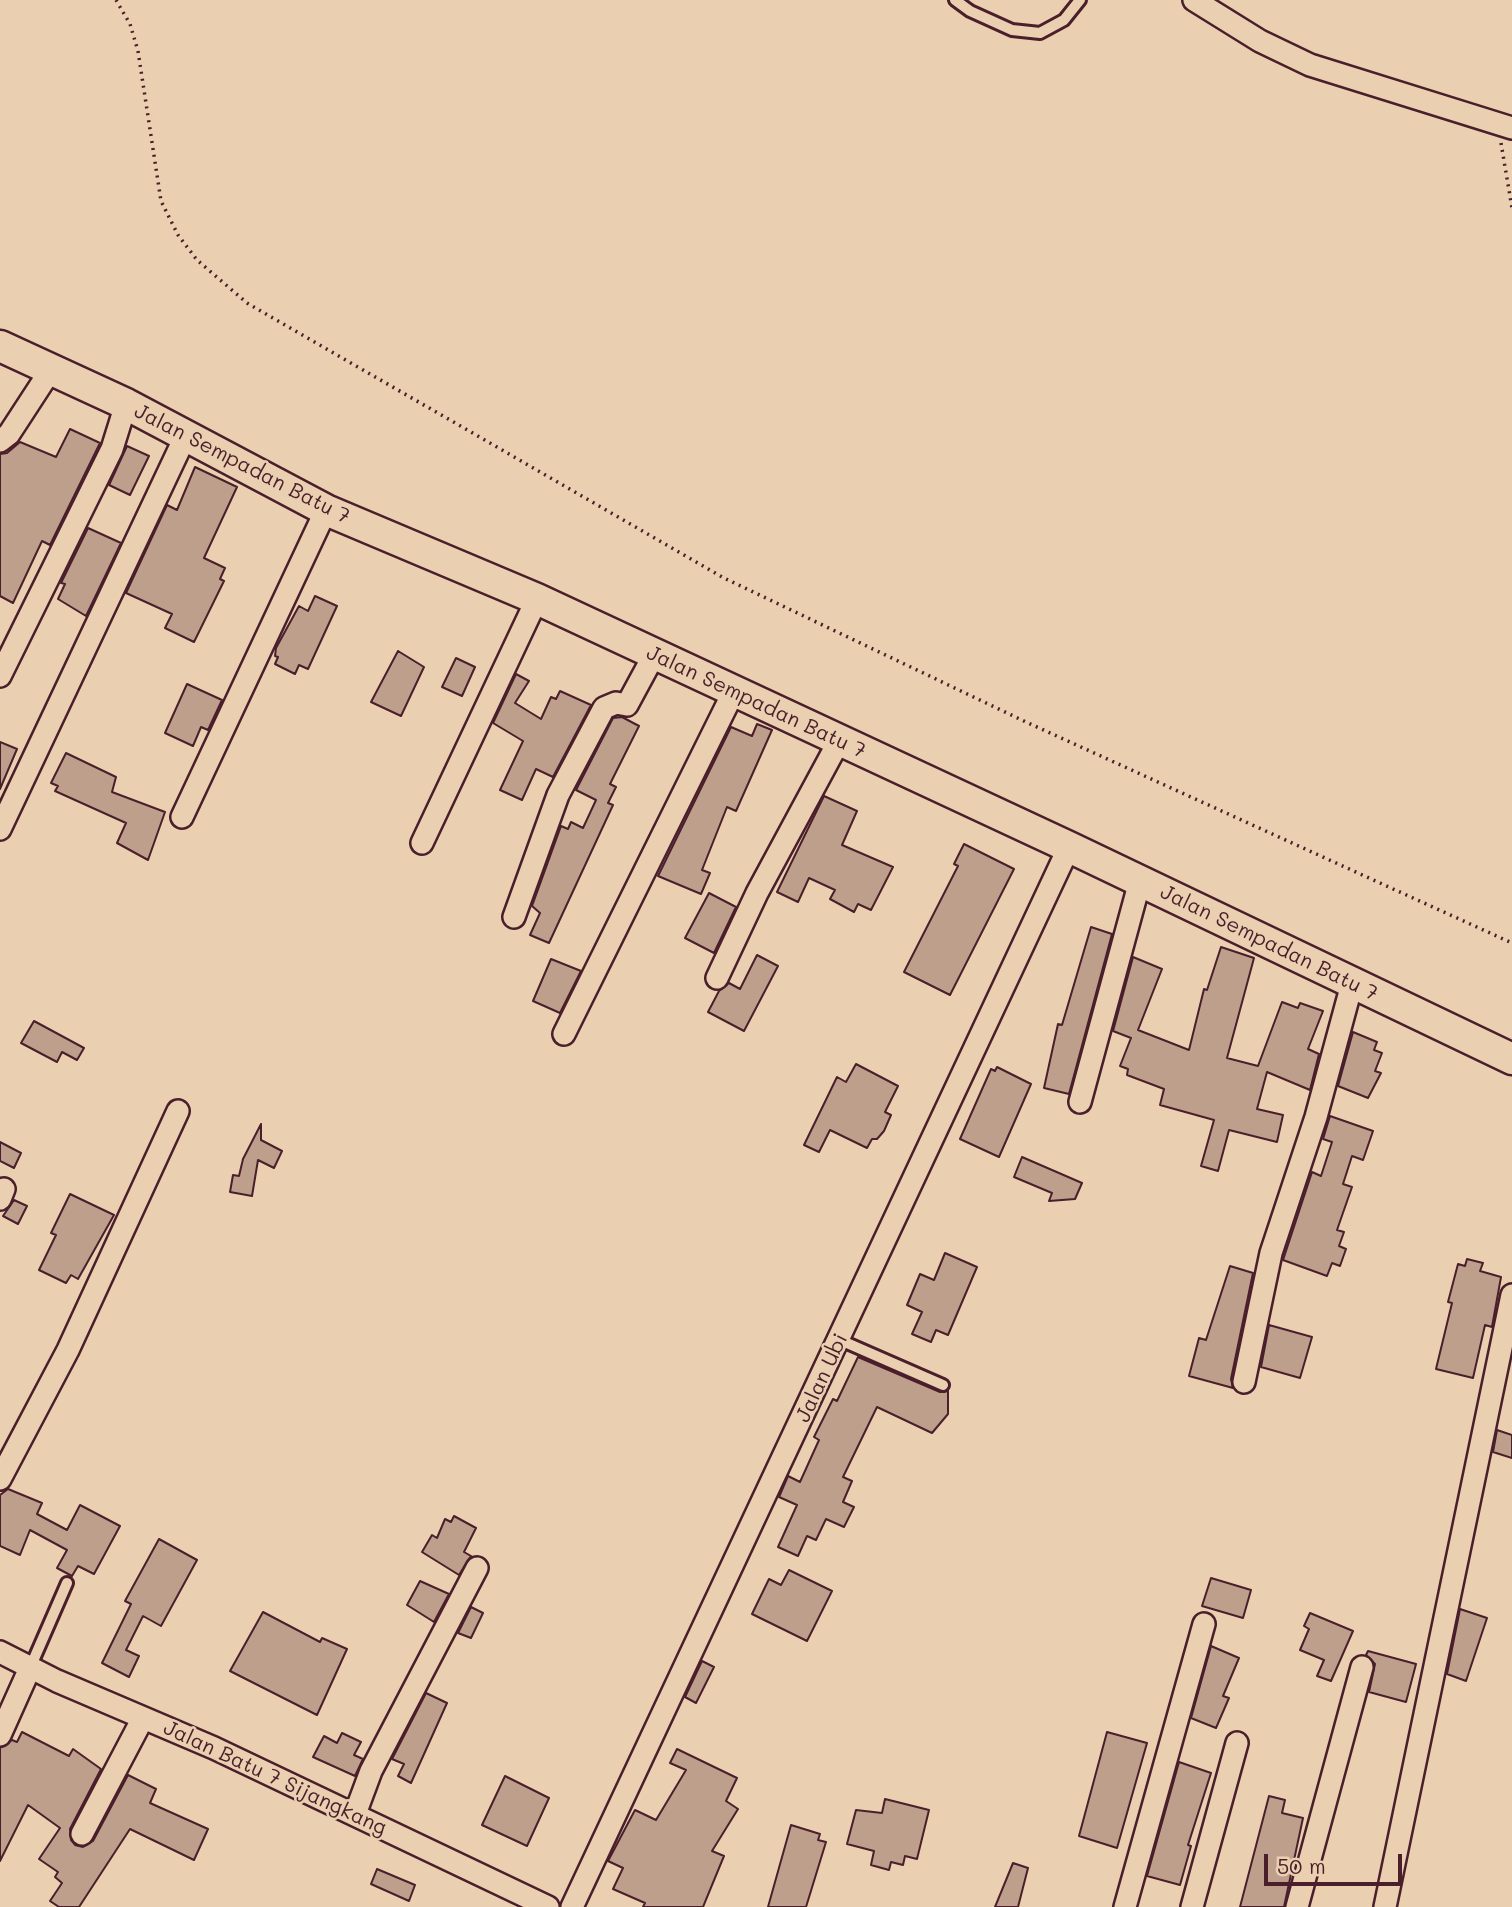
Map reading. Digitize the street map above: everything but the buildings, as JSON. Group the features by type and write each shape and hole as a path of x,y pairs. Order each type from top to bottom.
{"street":[{"path":"1194,0 1259,41 1310,65 1505,126"},
{"name":"Jalan Sempadan Batu 7","path":"0,346 126,404 326,510 537,599 1069,847 1512,1059"},
{"path":"0,442 9,434 52,368"},
{"path":"0,676 112,449 126,404"},
{"path":"0,829 186,435"},
{"path":"182,817 326,510"},
{"path":"422,843 537,599"},
{"path":"514,917 558,795 604,709 616,703 627,705 654,655"},
{"path":"564,1034 734,691"},
{"path":"718,978 757,893 839,741"},
{"name":"Jalan Ubi","path":"572,1907 1069,847"},
{"path":"1080,1102 1140,881"},
{"path":"1244,1382 1271,1252 1315,1117 1352,984"},
{"path":"0,1479 68,1350 178,1111"},
{"path":"1385,1907 1512,1295"},
{"path":"355,1814 371,1771 477,1568"},
{"path":"1125,1907 1204,1624"},
{"name":"Jalan Batu 7 Sijangkang","path":"0,1652 30,1668 355,1814 548,1907"},
{"path":"1297,1907 1362,1667"},
{"path":"0,1735 30,1668"},
{"path":"82,1834 143,1718"},
{"path":"1192,1907 1237,1743"}],"lane":[{"path":"955,0 970,11 1012,30 1040,33 1063,20 1080,0"},
{"path":"840,1340 943,1385"},
{"path":"30,1668 67,1583"}],"path":[{"path":"116,0 130,24 138,51 161,201 178,235 197,260 247,303 724,578 1038,727 1512,943"},
{"path":"1505,126 1512,208"}]}
